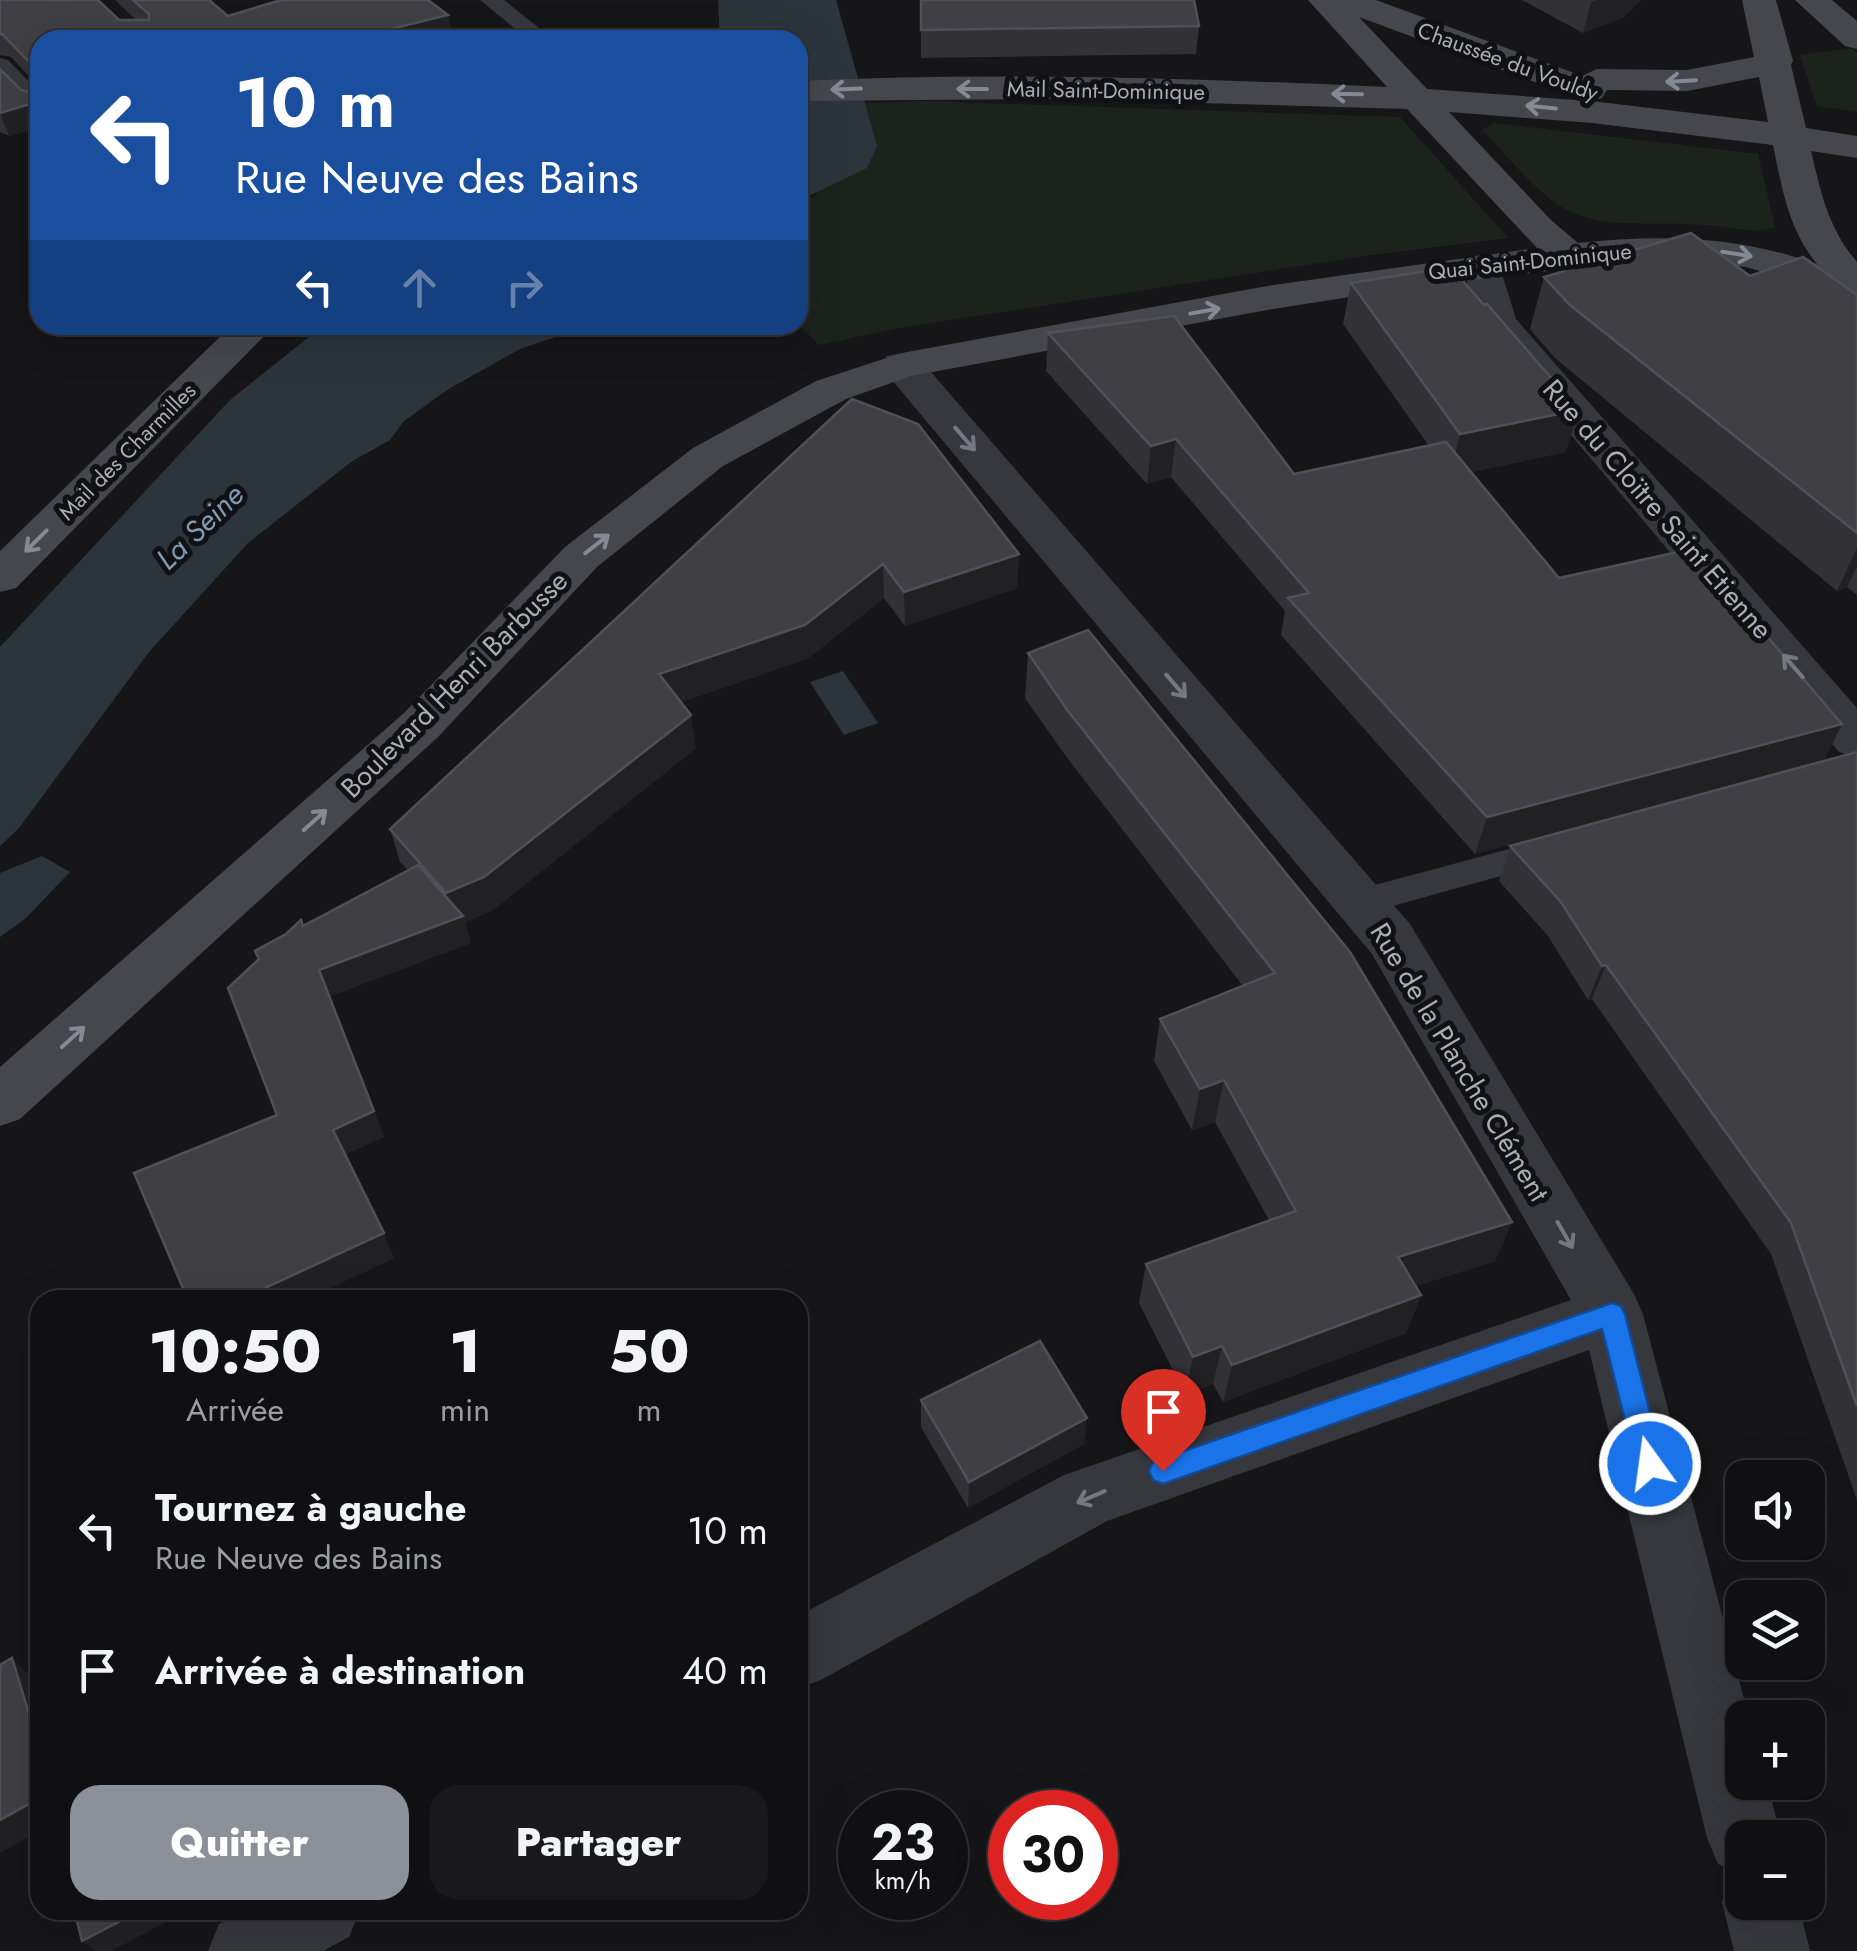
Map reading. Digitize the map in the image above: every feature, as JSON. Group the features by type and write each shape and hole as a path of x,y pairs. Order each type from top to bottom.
{"main road":[{"name":"Chaussée du Vouldy","path":"1326,0 1415,96"},
{"name":"Chaussée du Vouldy","path":"1345,0 1672,120"},
{"path":"1759,0 1776,61 1806,212 1821,244 1857,286"},
{"path":"1812,0 1857,39"},
{"path":"1533,70 1620,82 1660,82 1733,75 1776,61"},
{"name":"Mail Saint-Dominique","path":"808,92 895,88 1415,96 1672,120 1857,147"},
{"path":"1415,96 1537,228 1570,256"},
{"name":"Quai Saint-Dominique","path":"902,365 1410,273 1660,248 1758,258 1803,272 1857,298"},
{"name":"Mail des Charmilles","path":"0,577 245,335"},
{"name":"Boulevard Henri Barbusse","path":"0,1102 421,725 581,558 708,457 831,390 902,365"}],"street":[{"name":"Rue du Cloïtre Saint Etienne","path":"1483,266 1497,322 1851,760"},
{"name":"Rue de la Planche Clément","path":"902,365 1391,939 1612,1314 1739,1820"},
{"path":"808,1649 1088,1497 1612,1314"},
{"path":"246,1951 303,1920"},
{"path":"1764,1920 1772,1951"}],"lane":[{"path":"491,0 530,30"},
{"path":"0,65 30,96"},
{"path":"1360,902 1577,843"}],"shaded area":[{"path":"1851,48 1857,53 1857,112 1817,106 1800,55"},
{"path":"924,101 1400,117 1508,238 1364,256 899,328 819,345 808,333 808,198 815,196 867,116 864,103"},
{"path":"1494,123 1758,154 1775,227 1750,230 1608,222 1571,212 1535,186 1482,130"}],"water":[{"path":"718,0 836,0 877,146 867,168 808,196 808,30 720,30"},
{"name":"La Seine","path":"311,335 561,335 520,349 447,390 404,421 390,440 351,462 248,543 149,652 19,828 0,846 0,647 230,400"},
{"path":"843,671 878,723 844,735 810,682"},
{"path":"42,856 70,872 26,918 0,937 0,873"}],"building":[{"path":"0,0 98,0 119,20 149,20 149,14 133,0 209,0 228,16 281,0 428,0 448,15 387,30 30,30 30,63 0,34"},
{"path":"921,0 1194,0 1199,26 921,30"},
{"path":"0,69 21,90 30,92 30,104 0,113"},
{"path":"1691,233 1750,276 1803,257 1857,295 1857,533 1570,305 1544,277"},
{"path":"1427,271 1463,281 1579,410 1460,434 1351,283"},
{"path":"1174,316 1294,474 1446,442 1559,578 1692,549 1842,724 1487,817 1288,598 1309,593 1176,439 1151,446 1048,333"},
{"path":"852,399 918,424 1019,554 904,592 883,564 805,625 659,674 691,715 484,877 446,893 390,829"},
{"path":"1088,630 1350,952 1512,1222 1398,1257 1421,1295 1232,1365 1222,1346 1193,1357 1146,1264 1296,1211 1224,1080 1200,1089 1160,1019 1275,973 1068,711 1028,653"},
{"path":"1857,752 1857,1406 1791,1223 1606,965 1602,966 1561,902 1510,846"},
{"path":"418,865 463,916 319,970 374,1111 333,1130 384,1233 261,1290 184,1290 134,1173 277,1115 228,988 259,959 255,951 286,934 301,920 303,926"},
{"path":"1040,1341 1087,1418 969,1482 921,1400"},
{"path":"12,1658 30,1717 30,1804 0,1820 0,1665"},
{"path":"77,1920 123,1920 82,1941"}],"route":[{"path":"1163,1471 1612,1314 1650,1464"}]}
